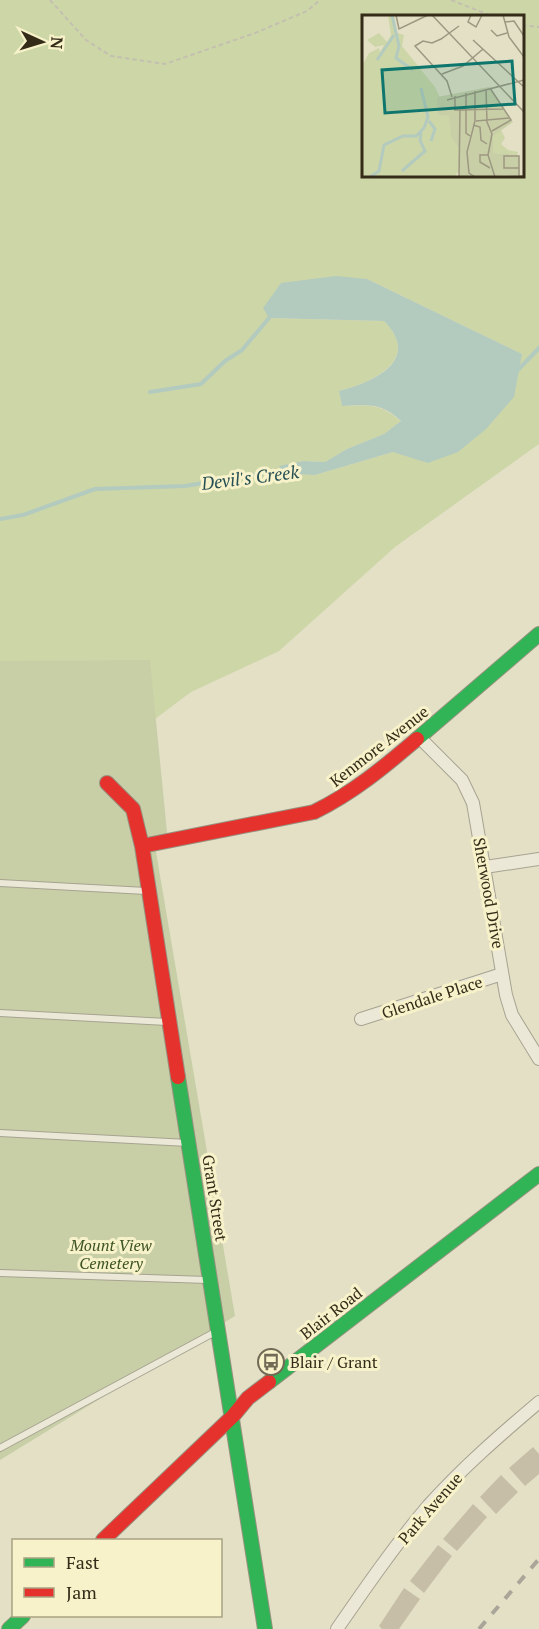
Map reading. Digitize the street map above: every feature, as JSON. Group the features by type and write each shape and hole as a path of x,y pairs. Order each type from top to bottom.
{"street":[{"name":"Kenmore Avenue","path":"142,846 283,820 314,812 340,799 420,738 539,634"},
{"name":"Sherwood Drive","path":"420,738 462,780 474,803 502,974 512,1015 539,1059"},
{"name":"Grant Street","path":"107,783 133,809 142,846 220,1329 265,1629"},
{"path":"485,867 539,859"},
{"name":"Glendale Place","path":"361,1019 502,974"},
{"name":"Blair Road","path":"104,1539 233,1416 248,1398 539,1174"},
{"name":"Park Avenue","path":"337,1629 382,1565 428,1507 478,1454 539,1402"},
{"path":"9,1629 22,1617"}],"lane":[{"path":"0,882 150,891"},
{"path":"0,1012 171,1022"},
{"path":"0,1133 190,1143"},
{"path":"0,1273 211,1280"},
{"path":"0,1448 220,1329"}],"path":[{"path":"50,0 86,40 111,56 165,64 255,33 307,11 320,0"},
{"path":"451,0 489,15"},
{"path":"524,25 539,27"}],"green space":[{"path":"0,0 539,0 539,444 395,547 279,651 191,692 155,719 0,684","holes":["367,279 522,354 393,452 315,475 279,467 303,461 325,462 347,449 384,434 401,421 387,411 374,406 342,406 339,391 371,380 381,373 396,357 398,347 392,330 384,321 269,318"]},
{"name":"Mount View Cemetery","path":"150,660 168,842 155,846 235,1316 0,1460 0,661"}],"shaded area":[{"path":"336,276 367,279 522,354 514,397 486,429 458,452 428,463 393,452 315,475 283,473 279,466 303,461 325,462 347,449 384,434 401,421 387,410 374,406 342,406 339,391 371,380 390,366 396,357 398,347 395,336 384,321 269,318 263,308 281,283"}],"building":[{"path":"533,1447 539,1454 539,1474 525,1486 509,1468"},
{"path":"501,1475 518,1492 496,1514 480,1497"},
{"path":"473,1504 487,1517 457,1551 443,1539"},
{"path":"438,1545 452,1556 424,1593 410,1581"},
{"path":"404,1588 420,1599 399,1629 382,1629 379,1626"}],"waterway":[{"path":"150,392 201,384 225,361 242,350 269,318"},
{"name":"Devil's Creek","path":"516,372 539,348"},
{"name":"Devil's Creek","path":"0,519 23,515 95,489 185,486 284,470"}],"railway":[{"path":"479,1629 539,1559"}],"traffic: fast":[{"path":"417,739 539,634"},
{"path":"178,1077 265,1629"},
{"path":"269,1382 539,1174"},
{"path":"9,1629 22,1617"}],"traffic: jam":[{"path":"142,846 314,812 355,788 417,739"},
{"path":"107,783 133,809 142,846 178,1077"},
{"path":"104,1539 233,1416 248,1398 269,1382"}],"place":[{"name":"Blair / Grant","path":"271,1362"}]}
